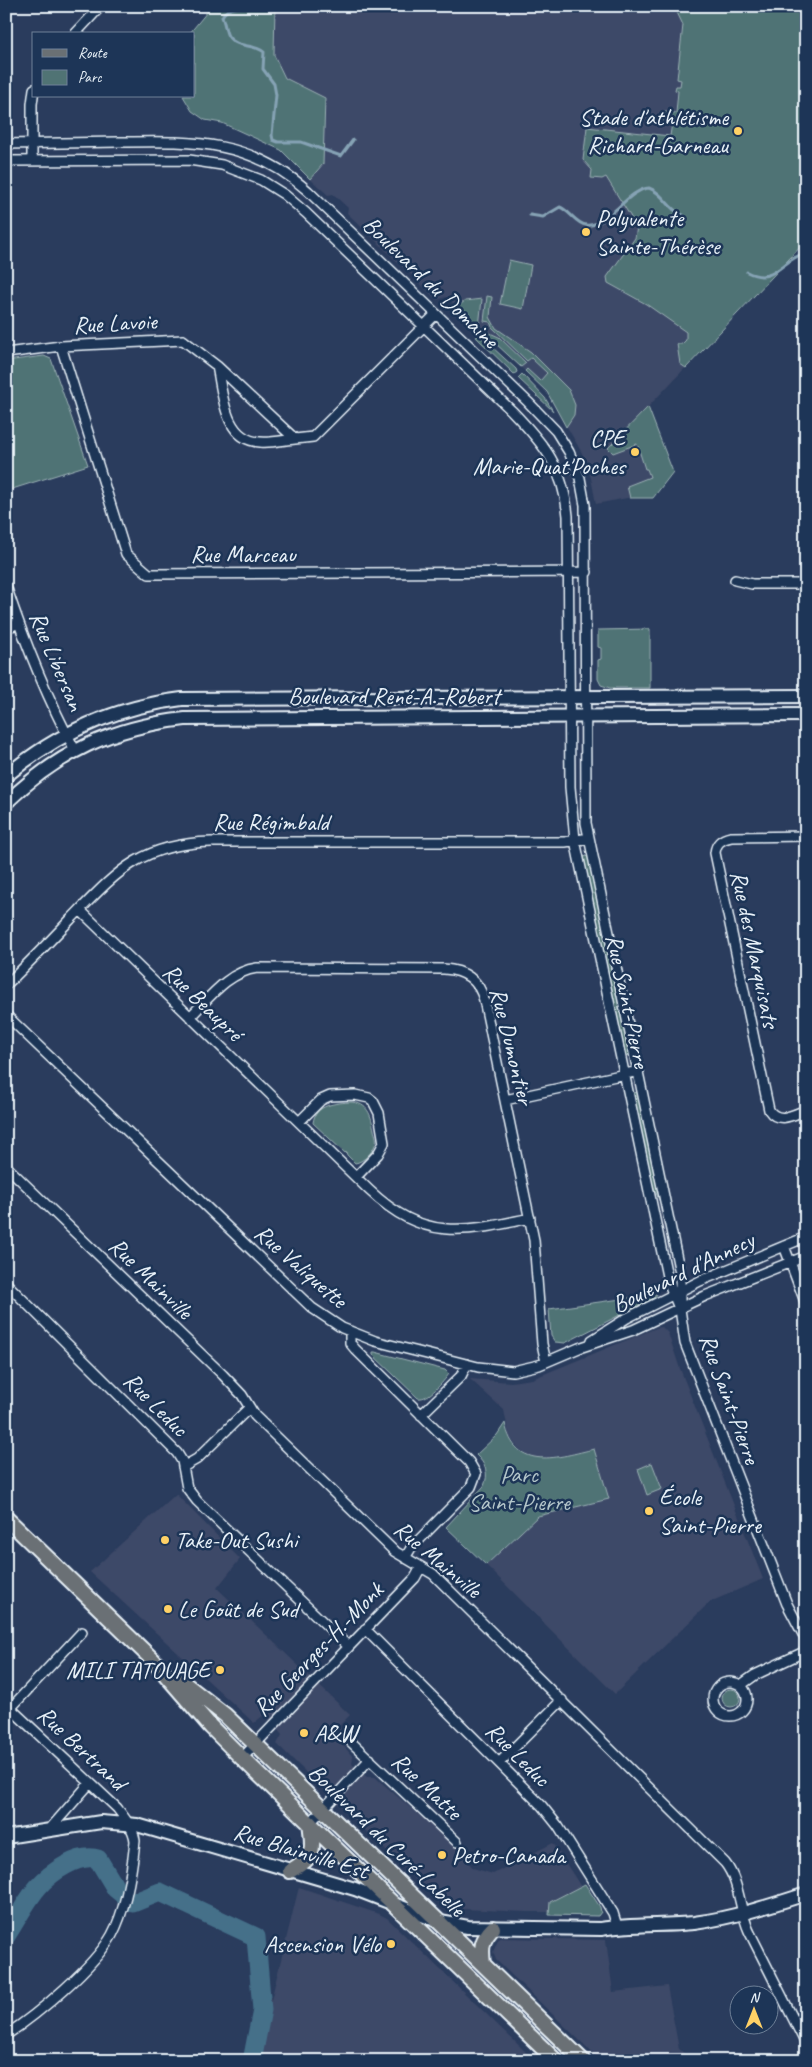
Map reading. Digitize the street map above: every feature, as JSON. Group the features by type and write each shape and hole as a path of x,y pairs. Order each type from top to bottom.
{"main road":[{"name":"Boulevard du Curé-Labelle","path":"6,1518 153,1660 211,1727 242,1758 556,2061"},
{"name":"Boulevard du Curé-Labelle","path":"153,1660 225,1715 583,2061"},
{"path":"290,1871 305,1862 311,1853 313,1848 310,1823"},
{"path":"483,1964 482,1942 493,1928"}],"street":[{"path":"77,32 101,6"},
{"path":"32,161 33,98"},
{"name":"Boulevard du Domaine","path":"6,144 184,142 225,147 253,156 273,166 300,184 540,413 556,431 569,452 580,478 585,505 586,697"},
{"name":"Boulevard du Domaine","path":"6,161 189,160 216,164 242,171 262,180 285,195 424,327 526,425 553,459 561,479 567,505 569,697"},
{"path":"217,366 229,422 243,438 261,442 313,438 436,314"},
{"name":"Rue Lavoie","path":"6,353 61,346 183,340 217,366 295,438"},
{"name":"Rue Marceau","path":"61,346 126,554 149,574 586,572"},
{"path":"735,580 752,584 806,584"},
{"name":"Rue Libersan","path":"6,586 18,623 52,706 75,750"},
{"path":"6,629 18,623"},
{"name":"Boulevard René-A.-Robert","path":"6,776 36,752 66,733 115,712 152,703 182,699 806,696"},
{"name":"Rue Saint-Pierre","path":"569,697 571,806 575,840 668,1281 677,1293"},
{"name":"Rue Saint-Pierre","path":"586,697 585,812 589,838 680,1273 677,1293 689,1356 787,1604 806,1640"},
{"name":"Boulevard René-A.-Robert","path":"6,803 44,769 75,750 130,728 185,718 806,715"},
{"name":"Rue des Marquisats","path":"806,836 730,837 720,841 716,846 715,854 769,1110 774,1117 780,1118 806,1110"},
{"name":"Rue Régimbald","path":"6,985 112,877 129,864 154,852 183,844 211,842 575,840 589,838"},
{"name":"Rue Beaupré","path":"80,910 394,1212 412,1220 445,1229 467,1230 530,1218"},
{"name":"Rue Dumontier","path":"190,1017 227,981 244,971 253,969 455,970 466,974 474,980 483,994 530,1218 536,1254 542,1348 546,1362"},
{"name":"Rue Valiquette","path":"6,1015 305,1302 324,1317 350,1332 350,1343 354,1349 476,1470 476,1477 472,1487 413,1546 405,1558"},
{"path":"505,1100 638,1071"},
{"path":"299,1122 321,1100 330,1096 355,1095 373,1101 379,1113 384,1143 378,1154 356,1177"},
{"name":"Rue Mainville","path":"6,1166 223,1375 242,1395 254,1416 391,1549 433,1574 725,1863 734,1878 742,1914 749,1931 806,2044"},
{"name":"Boulevard d'Annecy","path":"580,1348 627,1318 700,1280 806,1237"},
{"path":"784,1246 806,1304"},
{"name":"Boulevard d'Annecy","path":"350,1332 379,1342 467,1364 507,1372 524,1370 633,1330 806,1256"},
{"name":"Rue Leduc","path":"6,1283 178,1453 187,1488 197,1501 348,1646"},
{"path":"421,1415 460,1376 467,1364"},
{"path":"183,1467 190,1465 249,1408"},
{"name":"Rue Georges-H.-Monk","path":"242,1758 415,1578 421,1567"},
{"name":"Rue Leduc","path":"364,1629 532,1796 558,1826 613,1913 617,1926"},
{"path":"8,1708 82,1632"},
{"path":"741,1685 755,1675 806,1651"},
{"path":"499,1763 562,1700"},
{"name":"Rue Bertrand","path":"8,1708 117,1808 128,1823"},
{"name":"Rue Matte","path":"350,1741 457,1842"},
{"name":"Rue Matte","path":"310,1823 370,1759"},
{"path":"48,1830 90,1783"},
{"name":"Rue Blainville Est","path":"6,1837 101,1822 128,1823 170,1833 311,1876 390,1901 440,1922 460,1926 601,1929 617,1926 692,1923 742,1914 806,1894"},
{"path":"6,2035 55,1996 95,1958 112,1934 123,1905 135,1841 134,1834 128,1823"},
{"path":"390,1901 404,1887"},
{"path":"426,1936 440,1922"}],"shaded area":[{"name":"Polyvalente Sainte-Thérèse","path":"275,6 806,6 806,241 648,407 673,472 653,498 627,498 596,504 591,478 582,453 547,392 446,297 437,300 347,213 348,208 333,194 328,195 310,179 323,164 325,98 285,78 274,55"},
{"name":"École Saint-Pierre","path":"662,1327 668,1333 679,1366 763,1579 710,1602 615,1694 486,1565 538,1516 609,1499 594,1449 547,1459 536,1458 526,1454 517,1447 509,1436 504,1410 470,1379 511,1382 532,1379"},
{"path":"176,1494 240,1559 217,1588 350,1715 340,1725 342,1744 353,1757 352,1764 367,1777 375,1777 455,1846 473,1868 493,1874 553,1843 597,1912 526,1912 462,1909 442,1901 426,1890 277,1744 282,1735 265,1714 254,1723 90,1572"},
{"path":"299,1887 387,1918 535,2061 256,2061"},
{"path":"499,1938 606,1940 613,1992 667,1986 679,2049 693,2061 601,2061 496,1960 493,1952"}],"green space":[{"path":"212,6 275,6 274,55 285,78 325,98 323,164 310,179 281,150 222,123 205,120 192,111 184,98 195,98 195,32 191,32"},
{"path":"674,6 806,6 806,241 686,368 680,364 677,344 682,344 686,340 686,332 646,304 608,283 607,277 635,238 637,227 606,177 602,179 591,178 592,170 583,160 587,127 670,136 672,123 663,121 664,112 676,113 678,91 675,90 676,86 680,86 681,80 677,79 683,25"},
{"path":"509,260 531,265 523,309 500,304"},
{"path":"487,296 492,297 490,317 496,328 531,352 569,390 575,405 574,415 566,427 547,392 525,371 527,369 540,381 547,373 531,358 527,361 492,327 490,322 484,321"},
{"path":"482,299 478,328 457,307 465,301"},
{"path":"483,330 499,337 526,363 521,367"},
{"path":"479,335 517,372 514,374 476,337"},
{"path":"44,356 51,359 88,465 6,491 6,361"},
{"path":"522,374 545,398 553,411 518,378"},
{"path":"648,407 673,472 653,498 630,498 627,486 650,477 647,469 645,469 637,444 613,453 608,448"},
{"path":"650,629 650,688 610,688 601,685 598,679 598,660 601,659 601,648 598,647 598,630"},
{"path":"589,856 631,1055 625,1056 583,857"},
{"path":"639,1092 661,1205 652,1183 633,1093"},
{"path":"351,1102 365,1107 368,1111 372,1119 376,1139 374,1148 369,1154 361,1161 355,1163 346,1152 313,1123 322,1108 333,1104"},
{"path":"657,1294 655,1297 565,1343 555,1342 551,1336 549,1309"},
{"path":"373,1352 445,1370 449,1374 431,1393 418,1398 373,1355"},
{"name":"Parc Saint-Pierre","path":"505,1423 510,1439 518,1449 528,1455 540,1458 553,1457 594,1449 609,1499 538,1516 486,1565 446,1527 484,1486 486,1469 476,1455 497,1435"},
{"path":"652,1463 662,1489 647,1495 638,1469"},
{"path":"731,1689 739,1694 740,1698 735,1706 731,1707 723,1702 722,1698 727,1690"},
{"path":"585,1884 600,1907 601,1912 598,1916 549,1915 550,1902"}],"waterway":[{"path":"247,6 226,11 222,17 227,34 231,40 264,52 263,69 274,84 276,95 273,140 278,142 301,142 341,156 353,140"},
{"path":"247,6 256,6"},
{"path":"530,215 543,217 560,207 582,224 594,224 602,221 633,195 649,188 654,190 673,209 683,215"},
{"path":"747,272 765,276 778,270 797,256 806,253"},
{"path":"6,1936 29,1898 50,1875 74,1861 90,1858 98,1859 116,1889 133,1903 160,1892 256,1937 262,2010 252,2061"}],"place":[{"name":"Stade d'athlétisme Richard-Garneau","path":"738,131"},
{"name":"Polyvalente Sainte-Thérèse","path":"586,232"},
{"name":"CPE Marie-Quat'Poches","path":"635,452"},
{"name":"École Saint-Pierre","path":"649,1511"},
{"name":"Take-Out Sushi","path":"165,1540"},
{"name":"Le Goût de Sud","path":"168,1609"},
{"name":"MILI TATOUAGE","path":"220,1670"},
{"name":"A&W","path":"304,1733"},
{"name":"Petro-Canada","path":"442,1855"},
{"name":"Ascension Vélo","path":"391,1944"}]}
